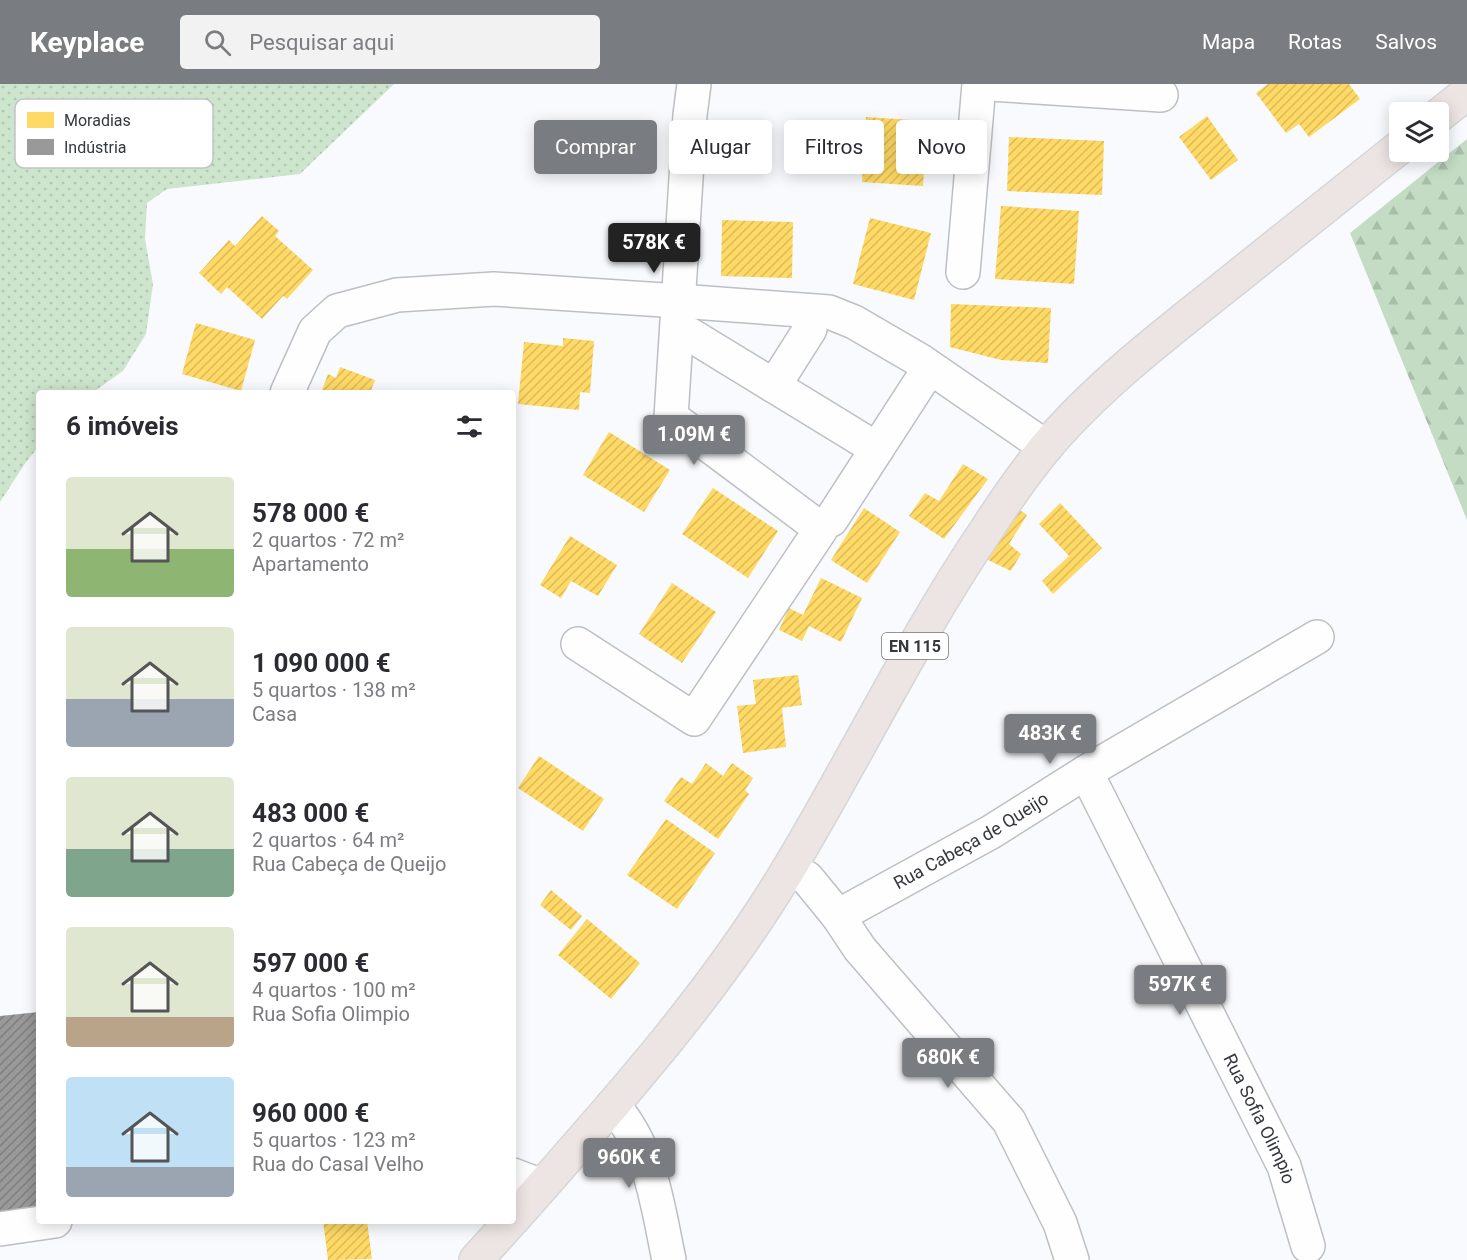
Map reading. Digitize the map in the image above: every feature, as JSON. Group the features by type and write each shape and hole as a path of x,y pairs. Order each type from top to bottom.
{"main road":[{"path":"1449,107 1467,93"},
{"name":"EN 115","path":"516,1210 527,1181 613,1105 717,978 750,932 789,869 932,616 1013,490 1046,447 1088,404 1168,332 1389,156"},
{"name":"EN 115","path":"476,1260 508,1224"}],"street":[{"path":"578,644 694,719 821,529 671,417 690,114 694,84"},
{"path":"963,272 979,84"},
{"path":"990,84 1069,87 1161,96"},
{"path":"288,390 315,331 337,311 397,295 494,289 829,312 854,322 921,362 1046,447"},
{"path":"774,386 810,329"},
{"path":"689,334 877,449"},
{"path":"831,520 921,381"},
{"name":"Rua Cabeça de Queijo","path":"838,916 991,832 1086,772 1317,637"},
{"name":"Rua Sofia Olimpio","path":"1086,772 1284,1166 1308,1246"},
{"path":"789,869 807,878 838,916 860,949 1010,1121 1060,1223 1072,1260"},
{"path":"613,1105 628,1122 640,1144 652,1175 669,1260"},
{"path":"0,1229 36,1224"}],"green space":[{"path":"0,84 394,84 300,174 167,189 147,203 145,239 153,284 146,334 123,371 96,390 36,390 36,450 0,502"},
{"path":"1467,139 1467,520 1350,233 1438,162 1449,162 1449,153"}],"building: Moradias":[{"path":"1268,84 1349,84 1360,99 1309,137 1299,124 1286,133 1256,93"},
{"path":"1207,116 1238,160 1211,180 1179,137"},
{"path":"866,117 912,120 896,120 896,174 924,174 923,186 862,182 862,174 884,174 884,120 866,120"},
{"path":"1009,137 1104,141 1102,195 1007,191"},
{"path":"1001,206 1079,211 1074,284 995,279"},
{"path":"262,216 279,231 275,236 313,270 287,299 283,296 262,319 227,287 221,294 199,273 229,240 235,246"},
{"path":"870,218 931,233 914,300 853,284"},
{"path":"722,220 793,222 792,278 721,276"},
{"path":"951,304 1051,308 1048,363 1001,360 950,347"},
{"path":"196,323 255,340 241,390 182,374"},
{"path":"563,338 594,341 590,393 580,392 579,410 518,404 524,342 563,346"},
{"path":"340,367 375,380 371,390 322,390 328,374 336,378"},
{"path":"609,432 670,470 644,512 583,475"},
{"path":"963,464 988,479 944,539 909,516 925,493 939,501"},
{"path":"713,488 778,531 748,578 682,534"},
{"path":"1060,503 1102,548 1053,594 1042,581 1069,556 1039,524"},
{"path":"864,508 900,532 867,583 831,560"},
{"path":"1017,508 1027,515 1009,544 1021,554 1011,571 982,557"},
{"path":"570,536 617,565 598,596 571,581 561,598 540,585"},
{"path":"821,578 862,598 841,642 809,626 802,641 779,630 789,608 803,615"},
{"path":"672,583 716,612 682,663 639,634"},
{"path":"798,675 802,705 782,708 786,747 743,753 737,706 756,704 753,680"},
{"path":"539,756 604,799 583,831 518,788"},
{"path":"706,763 723,776 732,763 753,778 745,790 749,794 718,839 664,801 681,777 692,784"},
{"path":"666,819 715,853 677,909 627,875"},
{"path":"551,890 582,916 571,930 540,905"},
{"path":"587,919 640,963 611,999 558,955"},
{"path":"323,1224 367,1224 372,1259 328,1260"}],"building: Indústria":[{"path":"36,1012 36,1207 0,1212 0,1016"}]}
